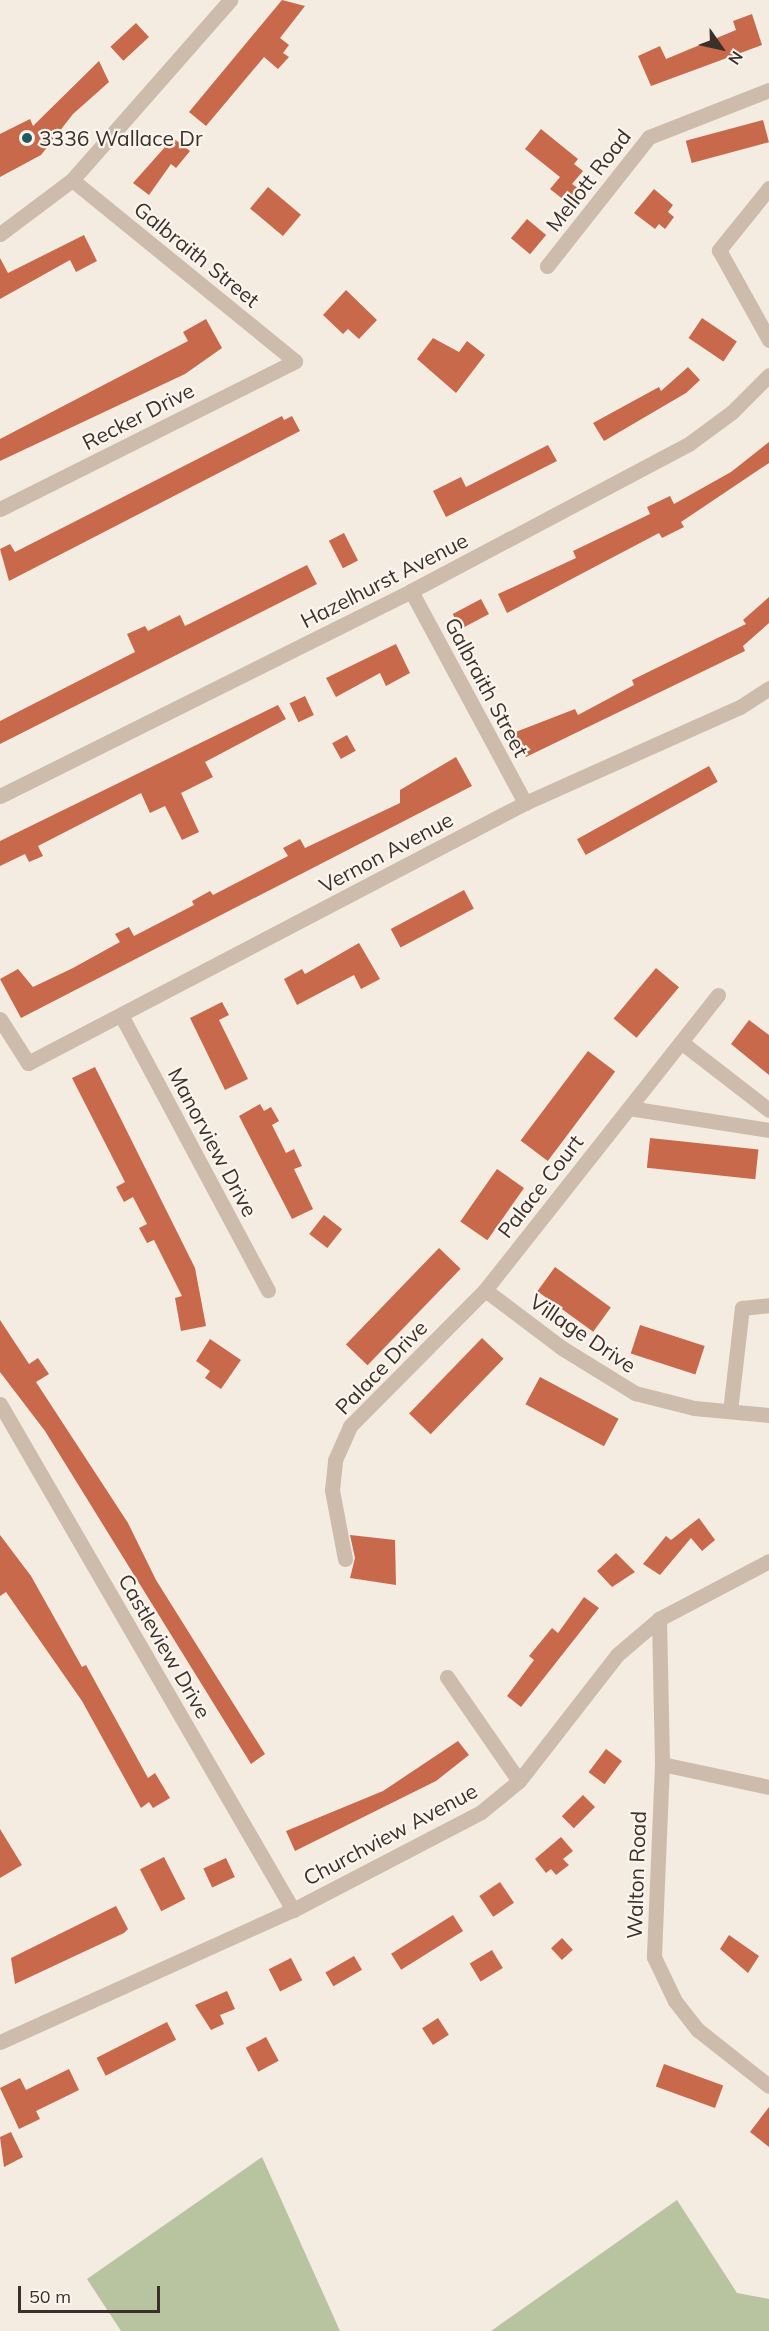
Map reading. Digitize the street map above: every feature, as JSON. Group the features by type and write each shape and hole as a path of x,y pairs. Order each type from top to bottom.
{"street":[{"path":"0,234 72,180 230,0"},
{"name":"Mellott Road","path":"547,266 649,137 769,90"},
{"name":"Galbraith Street","path":"72,180 295,361"},
{"path":"769,188 719,250 769,340"},
{"name":"Recker Drive","path":"0,509 295,361"},
{"name":"Hazelhurst Avenue","path":"0,796 411,591 690,443 732,412 769,375"},
{"name":"Galbraith Street","path":"411,591 525,803"},
{"name":"Vernon Avenue","path":"0,1019 28,1063 525,803 740,707 769,688"},
{"name":"Palace Court","path":"485,1290 718,995"},
{"name":"Manorview Drive","path":"121,1015 268,1290"},
{"path":"681,1042 769,1110"},
{"path":"629,1108 769,1130"},
{"name":"Village Drive","path":"485,1290 562,1348 635,1393 730,1411 769,1415"},
{"name":"Palace Drive","path":"345,1559 332,1490 335,1460 350,1426 485,1290"},
{"path":"730,1411 742,1308 769,1305"},
{"name":"Castleview Drive","path":"0,1404 293,1910"},
{"name":"Churchview Avenue","path":"4,2040 293,1910 481,1812 519,1781 618,1654 659,1619 769,1561"},
{"name":"Walton Road","path":"659,1619 662,1764 654,1957 675,2001 698,2030 769,2086"},
{"path":"447,1677 519,1781"},
{"path":"662,1764 769,1787"},
{"path":"0,2024 4,2040"}],"green space":[{"path":"262,2157 340,2331 121,2331 87,2279"},
{"path":"677,2200 737,2293 769,2299 769,2331 491,2331"}],"building":[{"path":"282,0 305,6 280,38 289,45 283,53 289,57 278,69 264,57 206,126 189,112"},
{"path":"752,14 762,45 651,86 638,56 660,46 666,59 736,30 733,21"},
{"path":"136,23 149,37 123,61 110,47"},
{"path":"99,61 109,82 73,114 41,155 0,177 0,134 30,119 33,126"},
{"path":"763,120 769,142 692,163 686,141"},
{"path":"541,129 578,159 574,164 583,171 572,184 581,190 569,204 550,189 560,177 525,149"},
{"path":"173,138 190,151 176,168 171,164 149,195 133,183"},
{"path":"268,187 301,215 283,236 250,208"},
{"path":"654,189 673,205 668,212 674,217 665,229 659,224 655,229 634,213"},
{"path":"527,219 546,235 530,254 511,238"},
{"path":"84,235 97,261 76,272 70,260 0,299 0,258 8,273"},
{"path":"346,290 377,320 359,339 348,329 343,334 323,315"},
{"path":"702,318 737,341 723,361 689,338"},
{"path":"206,319 222,348 185,374 0,461 0,439 188,341 183,332"},
{"path":"433,338 459,352 467,341 485,355 456,393 417,359"},
{"path":"688,367 700,380 686,393 604,441 593,423 659,387 661,391"},
{"path":"282,416 284,420 292,416 300,431 9,581 0,549 10,544 15,552"},
{"path":"769,442 769,463 681,522 684,527 662,538 659,533 507,613 498,594 576,558 573,551 650,514 647,507 670,496 674,504 731,472"},
{"path":"548,445 557,461 446,517 433,491 461,477 466,487"},
{"path":"344,533 358,561 343,568 329,541"},
{"path":"307,565 317,584 0,744 0,721 135,652 127,634 145,626 148,631 180,615 185,626"},
{"path":"769,597 769,623 743,646 745,651 526,757 513,733 575,709 578,715 634,685 632,680 746,624 743,620"},
{"path":"481,599 489,614 461,629 453,614"},
{"path":"396,644 410,673 386,686 380,673 336,697 326,678"},
{"path":"305,696 314,715 298,722 290,703"},
{"path":"278,705 286,719 205,762 213,777 181,793 199,832 182,840 165,806 150,813 141,793 38,846 43,856 29,862 25,854 0,866 0,841"},
{"path":"347,735 356,751 341,759 332,743"},
{"path":"456,757 472,786 21,1018 0,979 18,969 33,987 73,968 120,942 115,934 129,927 134,936 194,905 192,901 210,891 213,895 288,856 283,848 300,839 305,848 400,803 400,790"},
{"path":"709,766 718,782 586,855 577,839"},
{"path":"464,890 474,909 401,948 391,929"},
{"path":"359,943 380,979 361,989 354,975 297,1005 284,979 302,969 305,974"},
{"path":"656,968 679,987 637,1038 614,1019"},
{"path":"222,1002 229,1015 219,1020 248,1079 225,1090 190,1018"},
{"path":"749,1020 769,1035 769,1075 731,1044"},
{"path":"588,1051 615,1071 548,1161 521,1140"},
{"path":"95,1067 195,1268 206,1326 181,1331 175,1298 182,1296 154,1240 147,1243 139,1228 147,1224 133,1197 124,1202 116,1187 125,1182 72,1078"},
{"path":"260,1104 264,1111 271,1107 279,1121 272,1125 286,1153 294,1149 302,1166 294,1169 313,1209 292,1219 239,1116"},
{"path":"650,1138 758,1149 755,1179 647,1168"},
{"path":"497,1169 524,1188 487,1240 460,1221"},
{"path":"324,1215 342,1229 327,1248 309,1234"},
{"path":"439,1248 461,1269 367,1365 346,1344"},
{"path":"555,1267 611,1308 593,1332 537,1291"},
{"path":"0,1320 29,1364 38,1358 49,1374 36,1382 128,1523 156,1580 265,1754 251,1764 45,1431 0,1372"},
{"path":"640,1325 705,1346 695,1375 631,1354"},
{"path":"482,1338 504,1359 431,1434 409,1414"},
{"path":"210,1339 241,1360 221,1389 205,1378 210,1371 196,1361"},
{"path":"540,1377 619,1419 604,1446 525,1404"},
{"path":"699,1518 715,1540 702,1551 691,1538 660,1575 643,1564 666,1536 671,1540"},
{"path":"0,1535 31,1576 82,1667 86,1665 148,1778 155,1773 170,1798 153,1808 149,1802 141,1808 82,1701 6,1592 0,1596"},
{"path":"350,1535 395,1540 396,1585 350,1578 355,1558"},
{"path":"616,1553 635,1572 612,1587 597,1571"},
{"path":"584,1597 599,1608 521,1707 507,1696 534,1660 529,1656 552,1628 558,1633"},
{"path":"458,1741 469,1755 436,1781 295,1851 286,1831 383,1791"},
{"path":"606,1749 622,1761 605,1784 589,1772"},
{"path":"583,1795 595,1807 574,1828 562,1816"},
{"path":"0,1829 22,1865 0,1878"},
{"path":"561,1837 573,1851 563,1859 569,1865 556,1875 551,1869 546,1873 535,1859"},
{"path":"164,1857 185,1899 161,1911 140,1869"},
{"path":"226,1858 235,1877 212,1888 203,1869"},
{"path":"500,1882 514,1903 493,1917 479,1896"},
{"path":"116,1906 128,1929 124,1933 15,1984 11,1958"},
{"path":"453,1915 463,1931 401,1970 391,1954"},
{"path":"729,1935 759,1956 748,1973 720,1949"},
{"path":"562,1938 573,1950 562,1960 551,1948"},
{"path":"492,1950 503,1968 481,1981 470,1963"},
{"path":"354,1956 362,1970 333,1986 325,1973"},
{"path":"291,1958 302,1980 280,1992 269,1969"},
{"path":"227,1991 235,2009 220,2015 224,2024 211,2030 195,2005"},
{"path":"438,2018 449,2035 433,2045 422,2028"},
{"path":"167,2022 176,2040 106,2076 97,2058"},
{"path":"266,2037 279,2061 258,2072 246,2048"},
{"path":"664,2064 723,2086 715,2108 656,2087"},
{"path":"69,2069 79,2090 36,2111 40,2119 19,2129 0,2088 20,2078 26,2090"},
{"path":"769,2107 769,2147 750,2132"},
{"path":"11,2132 23,2157 4,2167 0,2137"}],"place":[{"name":"3336 Wallace Dr","path":"27,138"}]}
